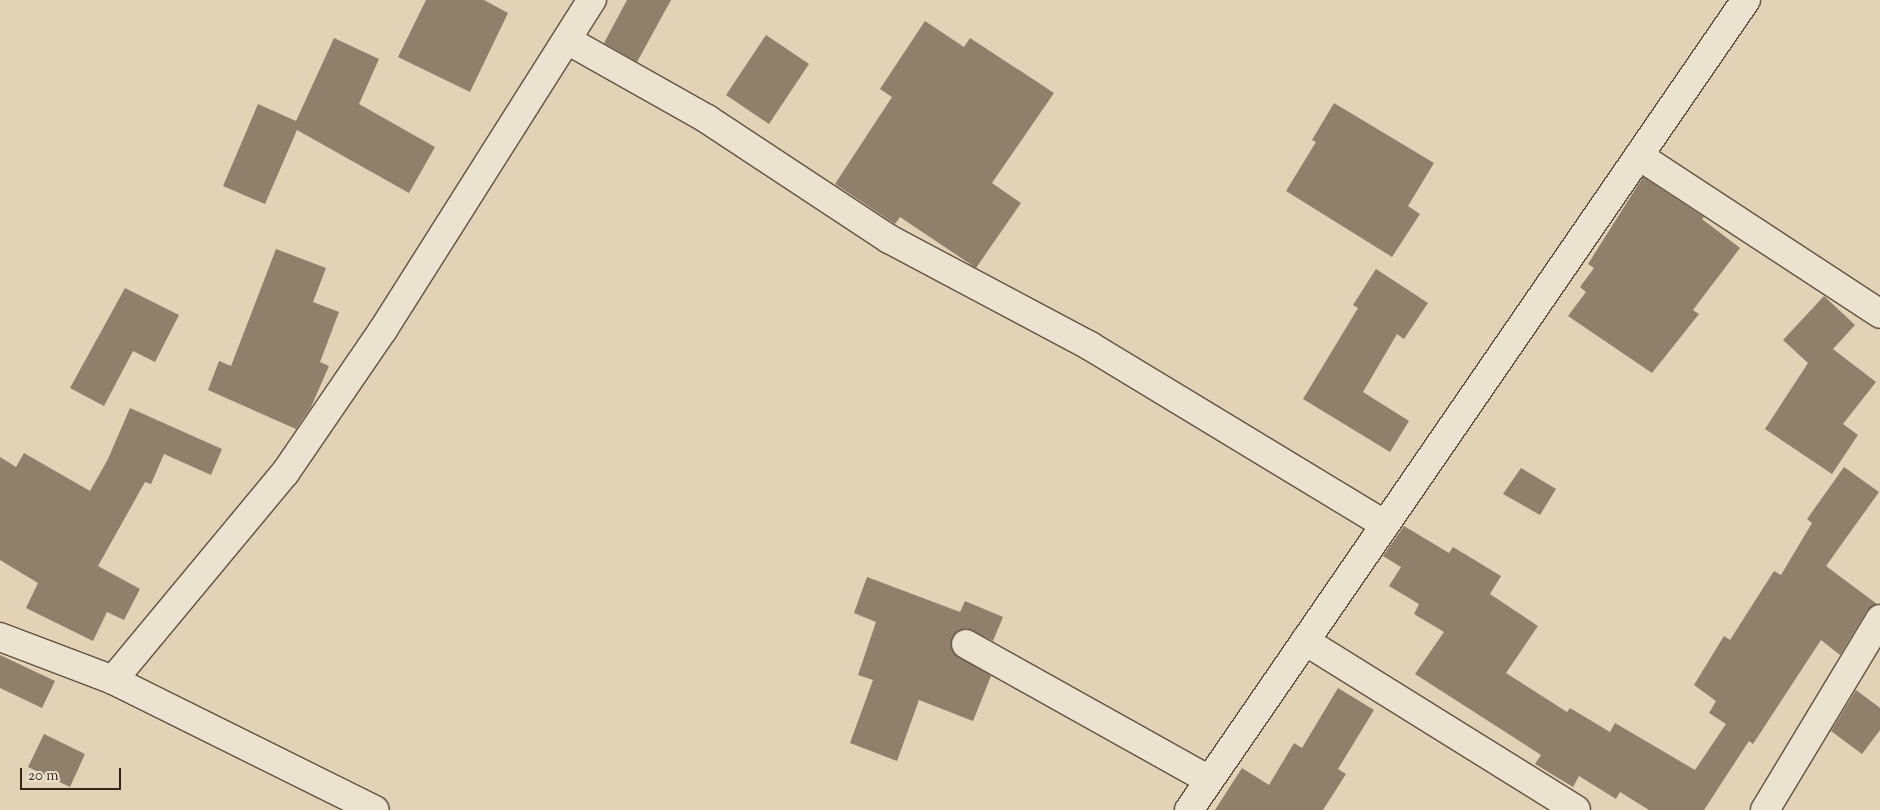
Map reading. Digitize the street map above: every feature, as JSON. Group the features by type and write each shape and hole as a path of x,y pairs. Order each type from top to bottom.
{"street":[{"path":"112,680 285,473 383,330 592,0"},
{"path":"1189,810 1746,0"},
{"path":"567,40 707,119 889,239 960,280 1090,346 1384,525"},
{"path":"1639,156 1880,314"},
{"path":"1765,810 1880,619"},
{"path":"0,637 112,680 375,810"},
{"path":"1305,641 1576,810"},
{"path":"966,644 1209,780"}],"building":[{"path":"426,0 484,0 508,13 470,92 398,57"},
{"path":"627,0 671,0 637,62 604,43"},
{"path":"925,21 964,47 970,38 1054,93 992,183 1021,203 976,268 900,217 895,224 835,184 892,97 880,89"},
{"path":"766,35 809,64 769,124 726,95"},
{"path":"334,38 379,59 359,104 435,147 409,193 297,130 265,204 223,186 258,104 296,121"},
{"path":"1334,103 1434,163 1408,206 1420,214 1392,257 1286,191 1316,142 1312,140"},
{"path":"1643,177 1704,217 1702,219 1740,248 1693,310 1699,314 1652,373 1568,316 1586,292 1580,287 1594,268 1588,264"},
{"path":"276,249 326,268 313,302 339,312 320,362 329,366 311,407 296,429 208,390 219,361 231,366"},
{"path":"1376,269 1428,303 1404,339 1397,334 1363,392 1409,421 1390,452 1303,399 1358,308 1353,305"},
{"path":"125,288 179,315 155,362 133,351 104,406 70,388"},
{"path":"1824,296 1855,325 1833,349 1876,382 1843,424 1858,435 1832,474 1765,429 1808,363 1783,340"},
{"path":"130,408 222,449 211,475 164,454 151,484 145,482 98,566 140,589 124,620 107,612 93,641 26,608 38,583 0,560 0,457 16,467 24,453 90,491 108,459"},
{"path":"1844,467 1879,492 1826,566 1877,604 1867,611 1840,655 1821,640 1753,744 1749,741 1704,810 1649,810 1620,792 1616,799 1579,776 1573,787 1535,764 1541,755 1415,674 1444,632 1414,614 1419,604 1389,586 1401,567 1383,556 1404,526 1449,553 1453,547 1501,576 1490,594 1538,626 1506,673 1567,712 1570,708 1610,732 1615,723 1695,770 1726,724 1709,713 1716,701 1694,685 1724,636 1730,640 1774,571 1781,575 1812,523 1807,519"},
{"path":"1521,468 1556,489 1540,515 1503,494"},
{"path":"867,577 960,612 965,601 1003,617 993,641 966,628 952,637 953,652 991,676 973,721 919,700 897,761 850,743 873,680 858,675 876,622 854,613"},
{"path":"0,655 55,681 42,708 0,688"},
{"path":"1338,688 1374,710 1338,769 1346,774 1323,810 1215,810 1242,768 1269,785 1294,743 1302,748"},
{"path":"1856,690 1880,708 1880,730 1862,754 1831,731"},
{"path":"44,734 85,754 70,787 28,767"}]}
